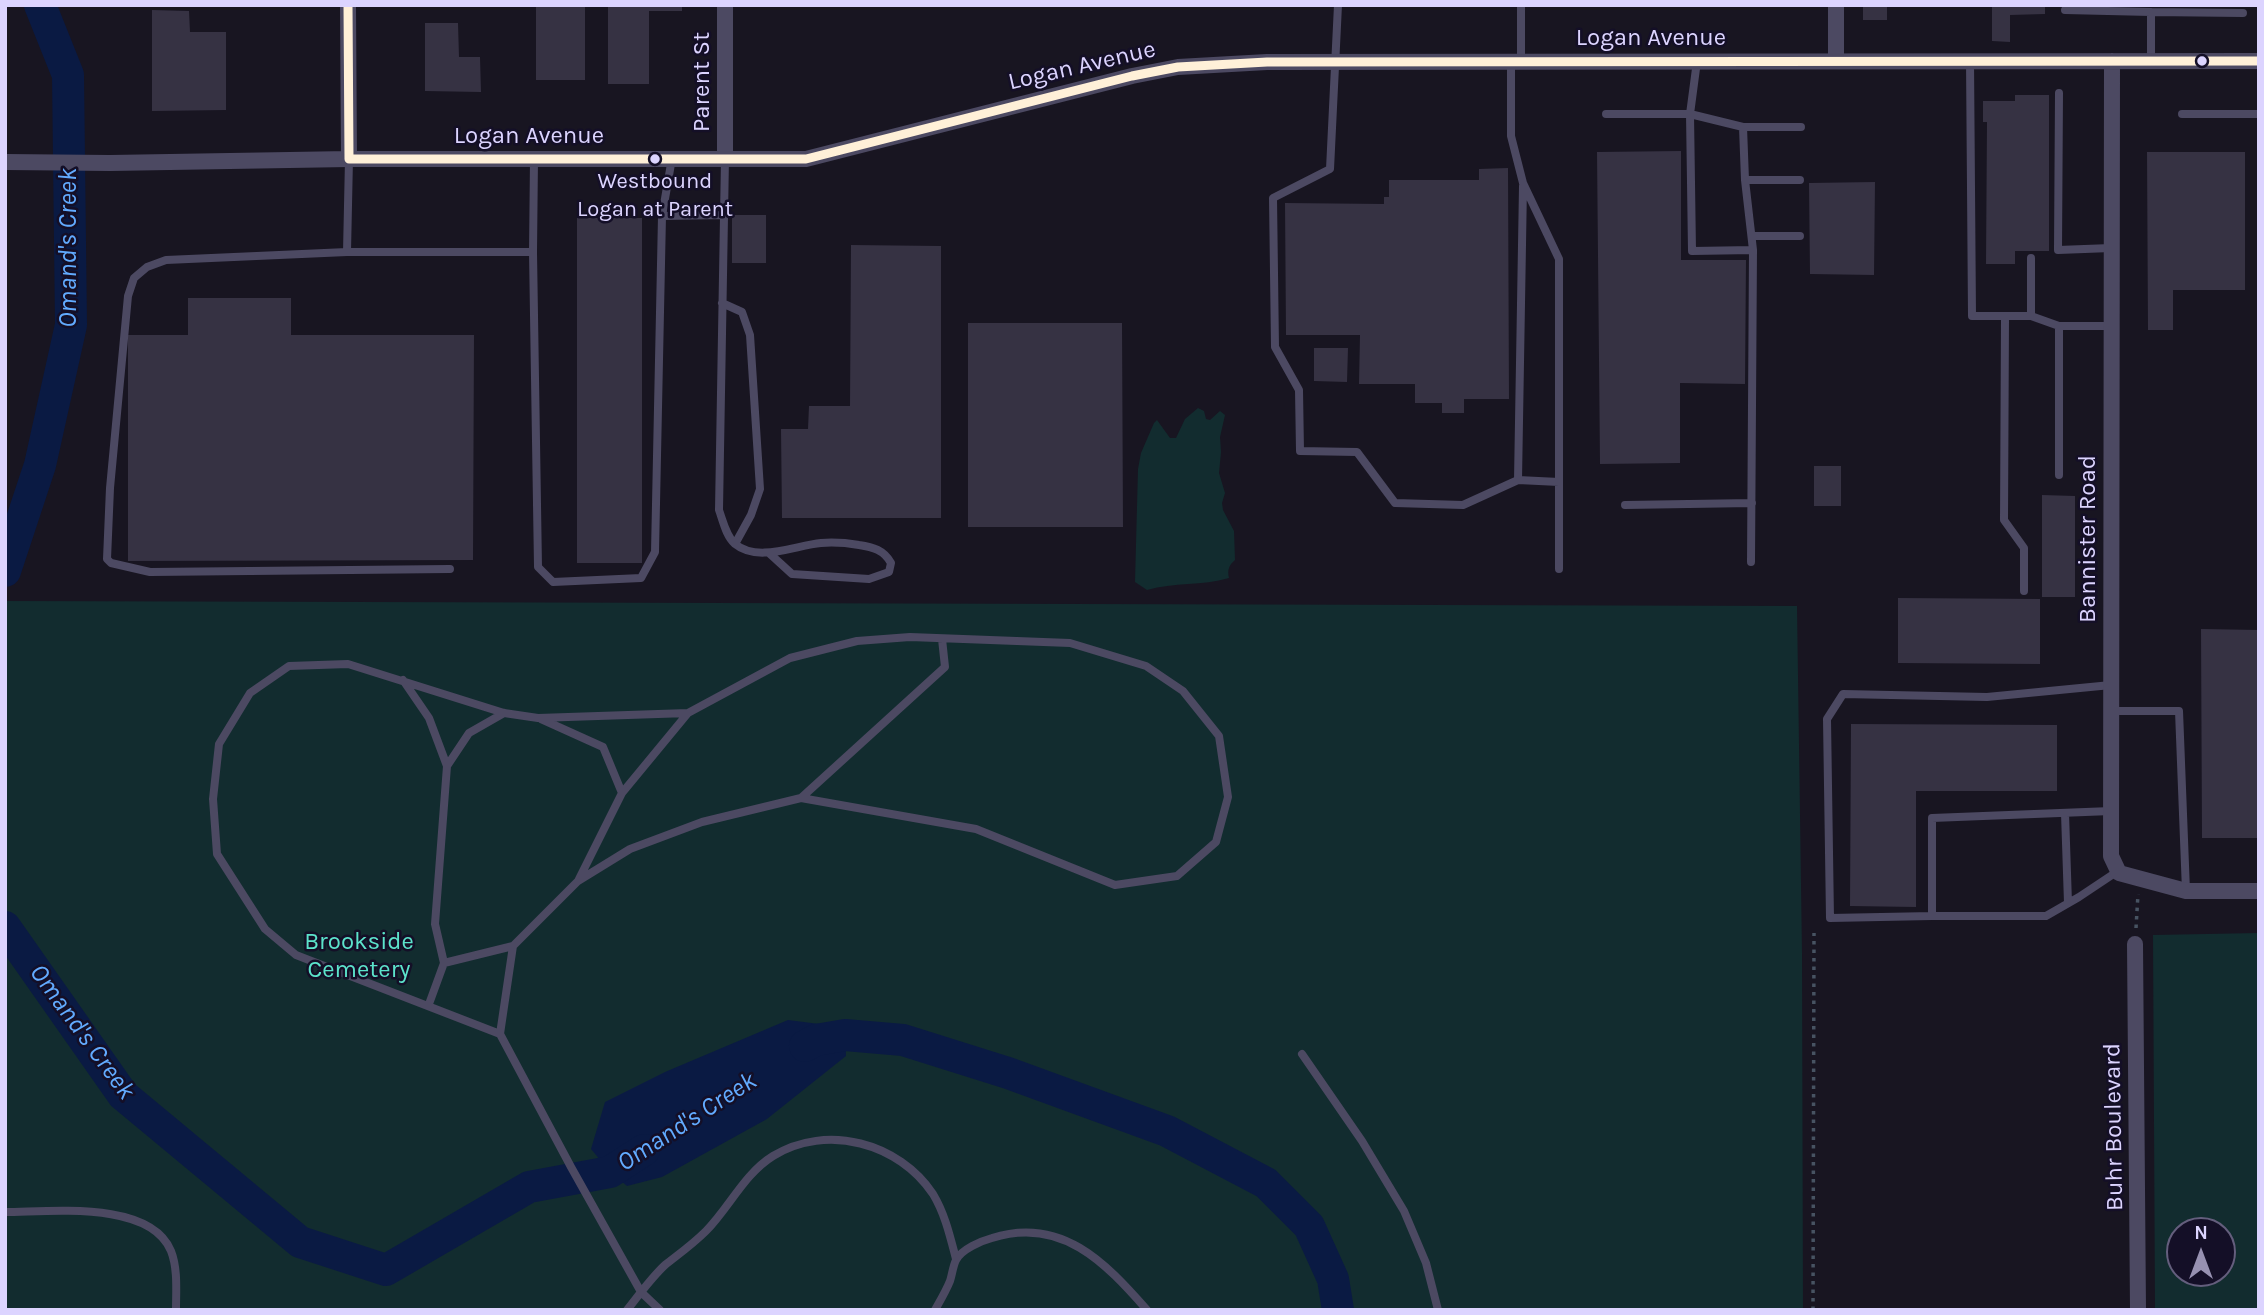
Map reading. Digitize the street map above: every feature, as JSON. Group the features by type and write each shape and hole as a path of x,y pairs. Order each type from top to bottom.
{"street":[{"path":"348,5 349,159"},
{"name":"Parent St","path":"725,5 725,158"},
{"path":"1836,5 1836,60"},
{"name":"Bannister Road","path":"2112,61 2111,856 2118,871"},
{"name":"Logan Avenue","path":"5,162 806,159 1132,76 1178,67 1266,62 2259,61"},
{"path":"2118,871 2186,891 2259,891"},
{"name":"Buhr Boulevard","path":"2135,944 2138,1310"}],"lane":[{"path":"1338,5 1330,169 1273,198 1275,346 1299,390 1300,451 1357,452 1395,503 1463,505 1518,480 1559,482"},
{"path":"1521,5 1511,136 1523,183 1559,259 1559,569"},
{"path":"2065,10 2243,13"},
{"path":"2151,12 2151,61"},
{"path":"1970,60 1972,316 2031,316 2059,326 2111,326"},
{"path":"1697,61 1690,114 1692,251 1753,250"},
{"path":"2059,93 2059,250 2111,248"},
{"path":"1606,114 1690,114 1743,127 1801,127"},
{"path":"2182,114 2259,114"},
{"path":"1743,127 1745,180 1753,250 1751,562"},
{"path":"534,159 538,567 553,582 642,578 656,552 662,216 672,158"},
{"path":"725,158 719,510 728,534 735,544 746,550 769,553 820,543 847,543 870,547 886,554 891,563 889,572 869,579 792,575 769,553"},
{"path":"347,252 349,159"},
{"path":"1745,180 1800,180"},
{"path":"1518,480 1523,183"},
{"path":"662,216 724,215"},
{"path":"1752,236 1800,236"},
{"path":"450,569 150,572 111,564 107,559 108,514 128,296 134,278 147,267 166,260 347,252 533,252"},
{"path":"2031,258 2031,316"},
{"path":"722,303 742,312 750,335 760,489 751,515 735,544"},
{"path":"2005,317 2004,520 2024,548 2024,591"},
{"path":"2059,326 2059,475"},
{"path":"1625,505 1752,503"},
{"path":"444,963 513,946 578,881 630,849 702,822 801,798 976,829 1115,885 1177,876 1216,842 1228,797 1219,736 1184,691 1146,666 1070,643 910,638 857,641 790,658 688,713 622,793 578,881"},
{"path":"801,798 945,667 942,639"},
{"path":"500,1034 296,954 265,929 218,854 213,799 219,744 250,693 289,666 348,664 504,713 538,718 688,713"},
{"path":"403,680 429,718 447,765 435,924 444,963 429,1004"},
{"path":"2111,685 1987,697 1843,694 1826,719 1830,918 2046,916 2118,871"},
{"path":"2111,710 2179,711 2186,891"},
{"path":"447,765 469,733 504,713"},
{"path":"538,718 603,747 622,793"},
{"path":"1932,916 1932,818 2111,811"},
{"path":"2065,813 2068,903"},
{"path":"513,946 500,1034 600,1220 642,1292 660,1310"},
{"path":"1302,1054 1362,1141 1404,1211 1426,1263 1438,1310"},
{"path":"627,1310 663,1267 708,1229 730,1200 771,1157 813,1141 836,1139 862,1143 885,1152 907,1166 933,1195 946,1220 956,1259 950,1281 934,1310"},
{"path":"5,1212 109,1214 144,1223 159,1234 170,1249 176,1272 176,1310"},
{"path":"956,1259 979,1242 1009,1232 1043,1231 1072,1242 1097,1259 1119,1278 1147,1310"}],"path":[{"path":"2135,944 2139,878"},
{"path":"1813,1310 1814,933"}],"green space":[{"path":"1198,408 1204,411 1206,419 1210,420 1220,411 1225,415 1220,437 1219,473 1225,493 1223,510 1234,531 1235,560 1229,568 1229,578 1147,590 1135,582 1138,469 1141,453 1157,420 1170,438 1176,438 1185,419"},
{"name":"Brookside Cemetery","path":"5,601 1797,606 1803,1310 5,1310"},
{"path":"2259,933 2259,1310 2155,1310 2153,935"}],"water":[{"path":"788,1020 835,1026 845,1035 846,1056 767,1119 662,1177 627,1186 610,1172 591,1149 605,1102 665,1072"}],"building":[{"path":"536,5 585,5 585,80 536,80"},
{"path":"608,5 682,5 682,11 649,11 649,84 608,84"},
{"path":"1863,5 1887,5 1887,20 1863,20"},
{"path":"1992,5 2045,5 2045,14 2010,15 2010,42 1992,41"},
{"path":"152,10 189,11 190,32 226,32 226,110 152,111"},
{"path":"425,23 458,23 459,57 480,57 481,92 425,91"},
{"path":"2015,95 2049,95 2049,251 2015,251 2015,264 1986,264 1987,122 1983,122 1983,101 2015,101"},
{"path":"1681,151 1681,260 1746,260 1745,384 1680,383 1680,463 1600,464 1597,152"},
{"path":"2147,152 2245,152 2245,290 2173,290 2173,330 2148,330"},
{"path":"1508,168 1509,399 1464,399 1464,413 1442,413 1442,403 1415,403 1415,384 1359,384 1360,335 1286,335 1285,203 1384,204 1384,197 1389,197 1389,180 1479,180 1479,169"},
{"path":"1875,182 1874,275 1810,274 1809,183"},
{"path":"732,215 766,215 766,263 732,263"},
{"path":"577,218 642,218 642,563 577,563"},
{"path":"851,245 941,246 941,518 782,518 781,429 808,429 809,406 850,406"},
{"path":"188,298 291,298 291,335 474,335 473,560 128,561 128,335 188,335"},
{"path":"968,323 1122,323 1123,527 968,527"},
{"path":"1314,348 1348,348 1347,382 1314,381"},
{"path":"1814,466 1841,466 1841,506 1814,506"},
{"path":"2042,495 2075,496 2075,597 2042,597"},
{"path":"1898,598 2040,599 2040,664 1898,663"},
{"path":"2201,629 2259,630 2259,838 2202,838"},
{"path":"1851,724 2057,725 2057,791 1916,791 1916,907 1850,906"}],"waterway":[{"name":"Omand's Creek","path":"5,571 40,465 71,325 68,75 40,5"},
{"name":"Omand's Creek","path":"5,927 123,1095 300,1242 386,1270 529,1187 610,1172 644,1150"},
{"name":"Omand's Creek","path":"805,1046 816,1040 845,1035 903,1040 1008,1073 1167,1131 1266,1183 1309,1226 1333,1279 1338,1310"}],"transit line":[{"path":"348,5 349,159"},
{"path":"349,159 806,159 1132,76 1178,67 1267,62 2259,61"}],"place":[{"name":"Westbound Logan at Parent","path":"655,159"}]}
